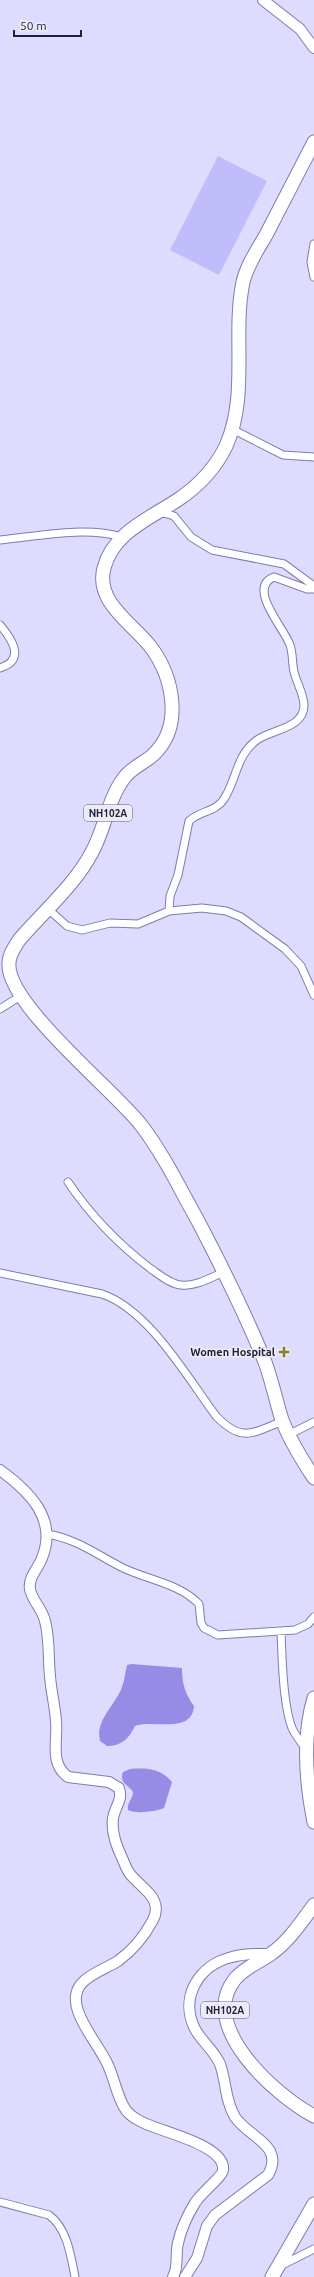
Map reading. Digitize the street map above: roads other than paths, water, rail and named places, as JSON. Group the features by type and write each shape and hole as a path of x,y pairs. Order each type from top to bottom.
{"highway":[{"name":"NH102A","path":"314,142 244,278 241,306 238,393 232,429 225,447 214,466 204,478 178,499 158,511 123,537 111,552 104,567 102,582 107,597 150,646 163,666 170,689 172,711 171,722 163,744 153,755 132,770 123,779 89,857 83,867 47,908 11,953 8,963 10,976 22,995 67,1051 118,1098 143,1127 177,1181 224,1272 265,1363 288,1435 314,1478"},
{"path":"314,1698 308,1724 307,1750 308,1788 314,1822"},
{"name":"NH102A","path":"314,1905 286,1941 272,1954 249,1966 235,1979 225,2000 227,2024 244,2054 266,2082 283,2097 314,2116"},
{"path":"275,2272 314,2204"}],"street":[{"path":"264,0 300,29 314,48"},
{"path":"314,244 312,262 314,277"},
{"path":"232,429 283,455 314,457"},
{"path":"158,511 174,516 191,537 212,550 284,564 314,588"},
{"path":"0,540 81,532 111,534 123,537"},
{"path":"169,911 170,896 178,875 189,821 198,813 219,805 226,794 238,763 249,746 266,734 294,723 302,715 303,697 294,673 290,644 264,597 264,586 269,579 274,577 307,589 314,588"},
{"path":"0,625 14,644 15,652 13,660 7,666 0,668"},
{"path":"47,908 67,926 82,930 110,923 138,924 169,911 213,908 241,917 266,934 295,958 305,972 310,989 314,994"},
{"path":"0,1009 22,995"},
{"path":"68,1182 103,1228 132,1255 172,1282 181,1285 194,1283 224,1272"},
{"path":"0,1273 116,1298 128,1308 159,1340 216,1416 236,1433 250,1433 283,1421"},
{"path":"288,1435 314,1422"},
{"path":"0,1470 35,1502 42,1513 46,1534 43,1557 31,1578 30,1588 42,1610 47,1629 50,1677 56,1722 56,1764 68,1778 109,1782 119,1788 121,1798 113,1823 115,1841 130,1874 148,1890 155,1904 153,1919 141,1939 118,1960 94,1973 82,1982 76,1998 78,2012 112,2073 126,2111 141,2122 186,2138 205,2148 218,2158 223,2167 222,2175 198,2197 184,2223 178,2244 176,2269 173,2277"},
{"path":"46,1534 76,1542 122,1568 186,1594 199,1604 201,1624 204,1628 212,1632 224,1635 281,1632 304,1628 314,1617"},
{"path":"281,1632 284,1679 290,1719 292,1727 307,1750"},
{"path":"185,2277 197,2258 207,2226 215,2215 268,2175 273,2166 273,2156 269,2148 252,2135 235,2116 220,2064 212,2050 196,2029 191,2019 189,1997 197,1982 208,1969 218,1962 247,1954 272,1954"},
{"path":"0,2202 49,2215 56,2220 67,2243 75,2277"},
{"path":"275,2272 314,2249"}],"place":[{"name":"Women Hospital","path":"284,1352"}]}
